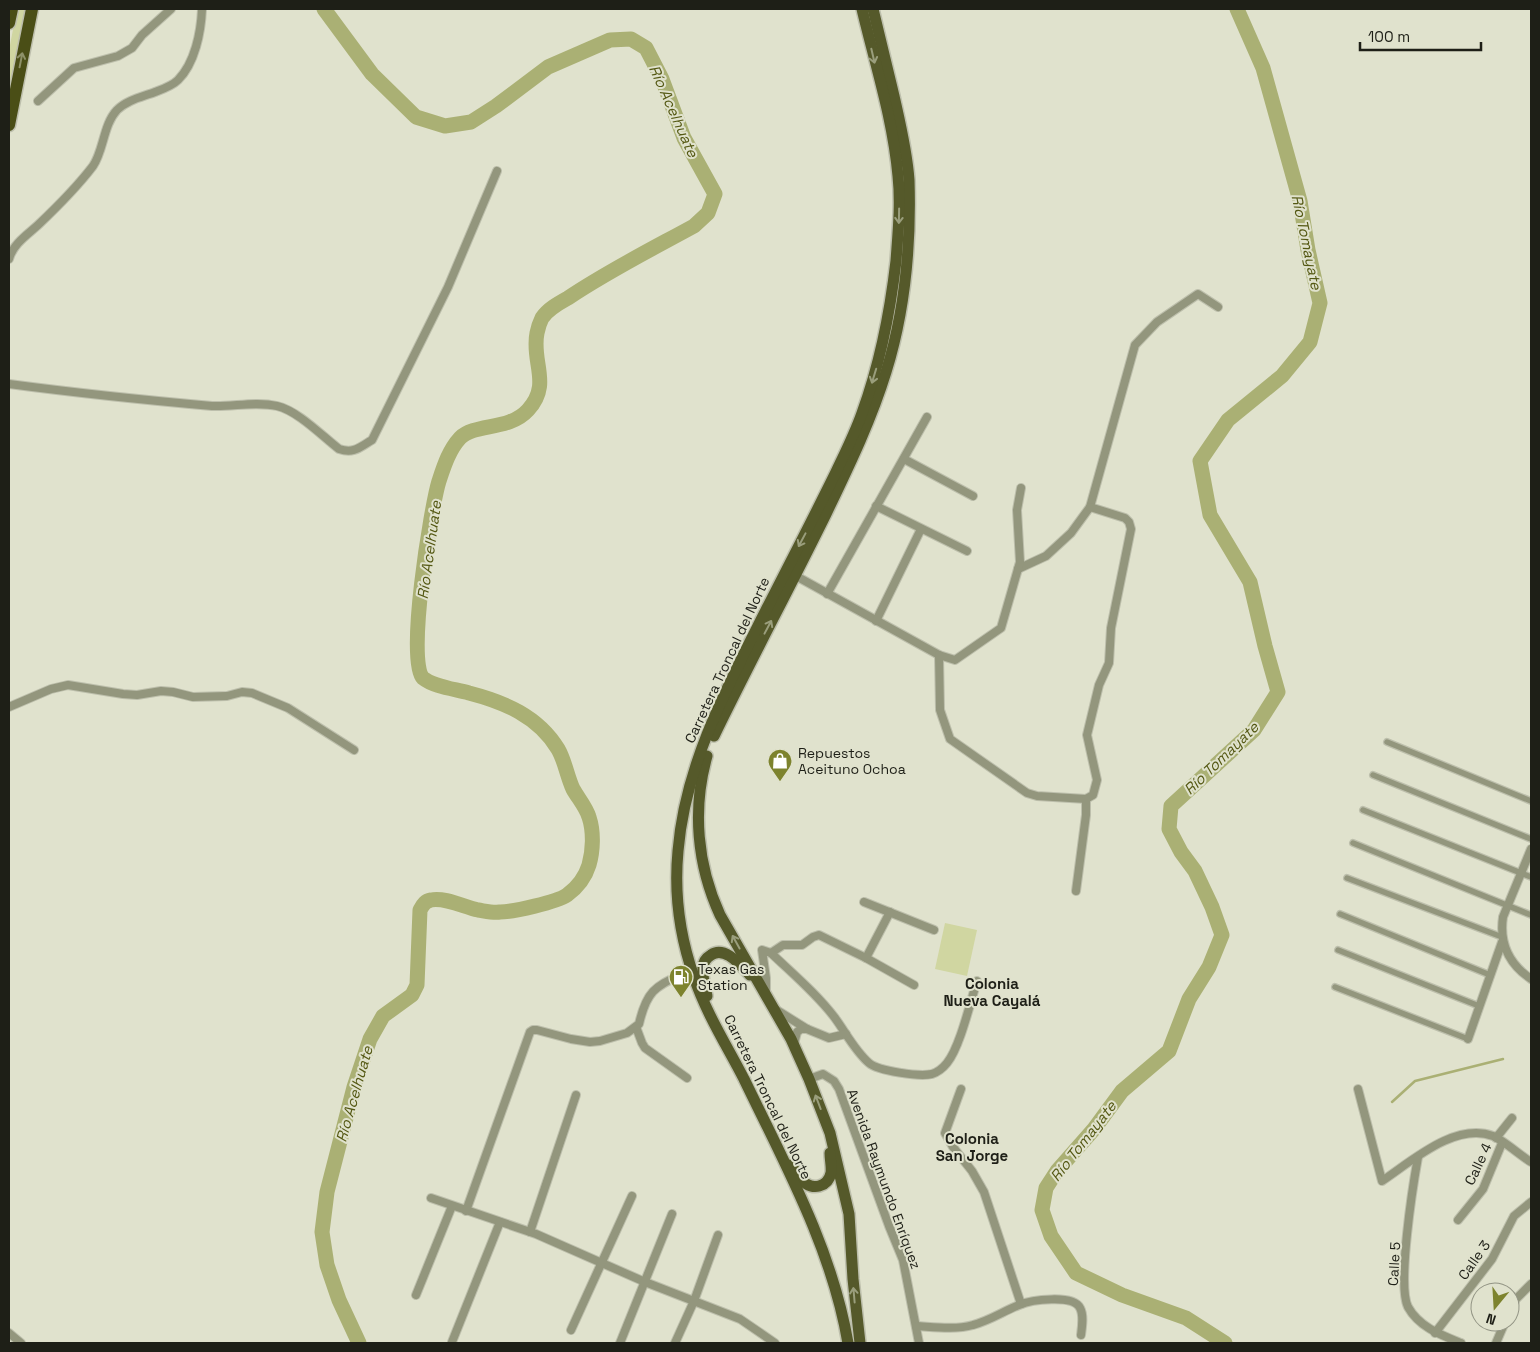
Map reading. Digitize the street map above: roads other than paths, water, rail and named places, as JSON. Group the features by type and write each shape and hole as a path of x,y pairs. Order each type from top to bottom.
{"highway":[{"path":"9,23 12,9"},
{"path":"9,125 32,9"}],"main road":[{"name":"Carretera Troncal del Norte","path":"848,1343 826,1258 803,1202 710,1012 692,969 682,935 678,889 678,852 683,814 693,773 709,729 818,509 861,416 876,372 888,322 898,238 898,176 889,123 862,9"},
{"name":"Carretera Troncal del Norte","path":"860,1343 853,1279 849,1214 830,1133 794,1046 720,915 709,887 699,841 700,785 712,742 752,658 796,576 846,474 870,419 889,361 898,323 903,292 908,228 909,180 903,136 873,9"},
{"path":"710,1012 702,970 705,960 711,955 722,953 730,956 763,989"},
{"path":"773,1139 803,1181 808,1185 817,1187 825,1184 831,1173 830,1133"}],"street":[{"path":"38,101 74,68 118,56 132,48 142,35 171,9"},
{"path":"9,259 10,252 18,243 70,192 94,165 112,117 118,109 128,102 166,88 177,81 185,71 199,32 202,9"},
{"path":"9,384 125,399 230,407 276,406 290,411 339,449 348,452 358,448 372,440 448,287 497,171"},
{"path":"1018,569 1046,556 1071,533 1090,506 1135,346 1157,322 1198,294 1218,307"},
{"path":"827,594 927,417"},
{"path":"904,460 972,496"},
{"path":"796,576 939,655 955,660 1001,628 1020,562 1017,510 1021,488"},
{"path":"876,506 967,551"},
{"path":"939,655 940,710 950,739 1027,794 1086,799 1093,795 1097,780 1087,735 1099,685 1108,663 1111,628 1131,529 1129,522 1124,518 1090,506"},
{"path":"876,621 921,529"},
{"path":"9,707 58,686 68,685 137,695 161,691 193,697 227,696 242,692 252,693 288,708 354,750"},
{"path":"1387,742 1531,801"},
{"path":"1373,775 1531,839"},
{"path":"1076,890 1086,815 1086,799"},
{"path":"1363,810 1531,877"},
{"path":"1353,843 1531,915"},
{"path":"1335,987 1468,1039 1502,939 1503,917 1531,849"},
{"path":"1347,878 1502,939 1513,962 1531,979"},
{"path":"864,902 934,930"},
{"path":"866,958 890,912"},
{"path":"1340,914 1490,975"},
{"path":"771,953 783,945 802,945 819,935 866,958 914,985"},
{"path":"763,989 766,978 762,950 771,953 814,994 834,1017 869,1064 877,1068 927,1075 941,1070 955,1049 977,982"},
{"path":"1338,950 1479,1006"},
{"path":"466,1211 530,1032 537,1030 590,1042 627,1033 636,1027 647,998 656,988 692,969"},
{"path":"774,1008 807,1029 828,1038 846,1034"},
{"path":"636,1027 645,1048 686,1078"},
{"path":"794,1046 797,1032 807,1029"},
{"name":"Avenida Raymundo Enríquez","path":"809,1079 823,1074 834,1081 839,1089 903,1260 919,1343"},
{"path":"961,1089 944,1132 972,1171 984,1192 1021,1304"},
{"path":"1358,1089 1382,1181 1438,1144 1466,1133 1476,1133 1499,1140 1531,1162"},
{"path":"530,1232 576,1095"},
{"name":"Calle 4","path":"1458,1220 1483,1189 1499,1140 1512,1118"},
{"name":"Calle 5","path":"1418,1157 1409,1220 1404,1281 1405,1296 1409,1309 1421,1322 1435,1333 1461,1343"},
{"path":"571,1330 632,1196"},
{"path":"431,1198 530,1232 645,1282 740,1319 776,1343"},
{"name":"Calle 3","path":"1435,1333 1492,1259 1514,1216 1531,1202"},
{"path":"416,1295 452,1206"},
{"path":"620,1343 672,1214"},
{"path":"452,1342 500,1222"},
{"path":"675,1343 694,1301 718,1235"},
{"path":"1520,1295 1531,1284"},
{"path":"916,1326 953,1327 973,1325 1021,1304 1058,1299 1074,1302 1080,1308 1082,1316 1081,1335"},
{"path":"9,1333 21,1343"}],"waterway":[{"name":"Río Acelhuate","path":"324,9 372,74 416,117 445,126 471,122 496,106 548,67 610,40 631,39 646,48 662,79 684,138 715,194 708,213 694,226 630,260 547,312 542,318 537,333 536,354 540,382 535,400 520,417 502,424 474,430 460,438 450,453 439,481 426,551 418,615 418,666 423,678 439,686 482,697 507,706 530,719 550,737 562,758 573,789 588,813 592,829 592,848 589,865 581,882 567,895 554,901 506,912 495,912 478,910 436,899 427,901 420,910 417,985 412,995 383,1016 370,1039 354,1087 327,1192 322,1232 327,1265 339,1300 359,1343"},
{"name":"Río Tomayate","path":"1225,1343 1186,1318 1122,1295 1076,1273 1051,1236 1042,1210 1046,1188 1057,1171 1094,1129 1122,1091 1169,1051 1189,999 1209,967 1222,935 1212,907 1195,871 1181,852 1169,829 1171,806 1254,730 1278,692 1250,582 1210,515 1200,461 1228,420 1282,376 1310,342 1320,303 1308,250 1300,201 1263,68 1237,9"},
{"path":"1392,1102 1415,1081 1503,1059"}],"place":[{"name":"Repuestos Aceituno Ochoa","path":"780,782"},
{"name":"Texas Gas Station","path":"681,998"}],"district":[{"name":"Colonia Nueva Cayalá","path":"992,992"},
{"name":"Colonia San Jorge","path":"972,1146"}]}
